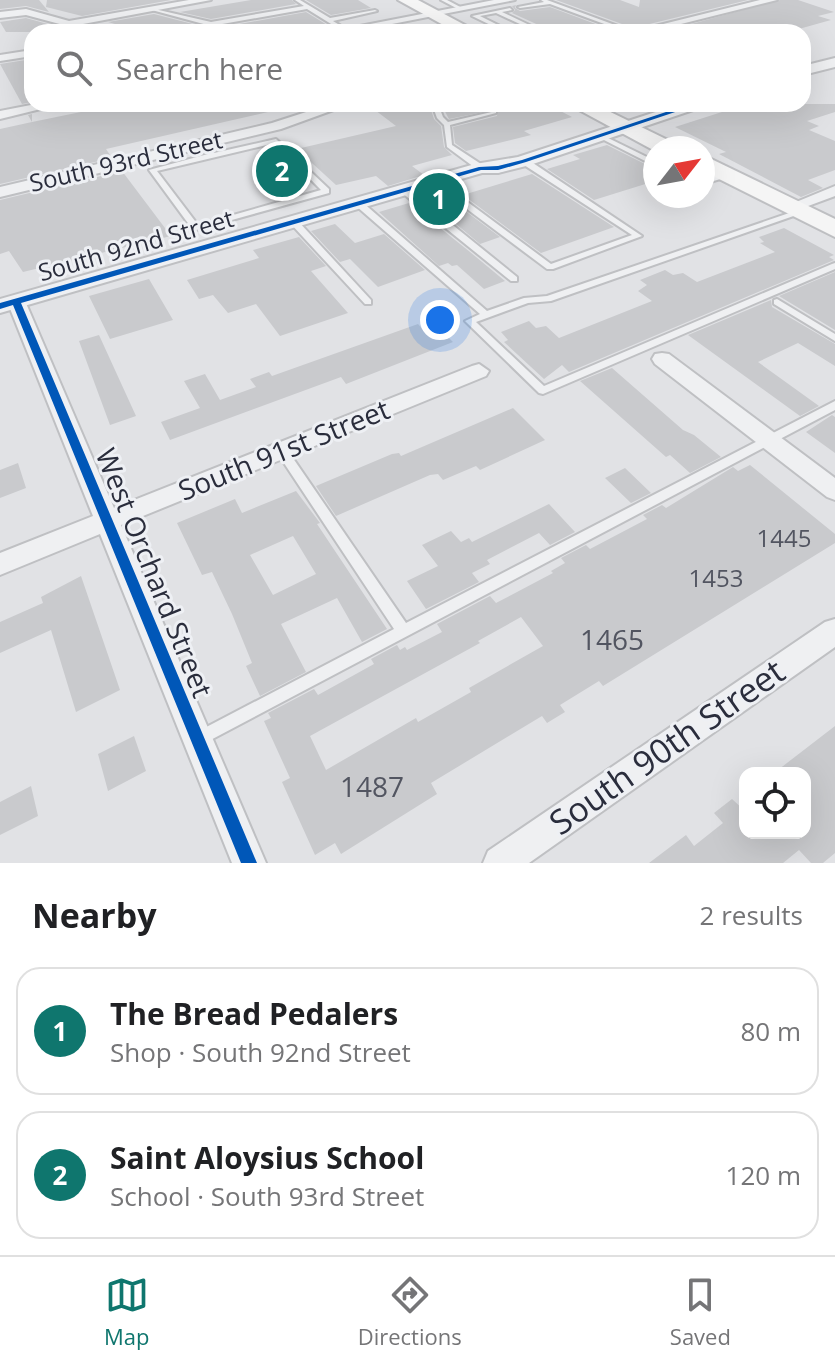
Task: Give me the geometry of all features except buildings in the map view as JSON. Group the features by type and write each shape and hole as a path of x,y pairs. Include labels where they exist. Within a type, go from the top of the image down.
{"main road":[{"path":"376,6 439,16"},
{"path":"604,112 663,136"},
{"path":"624,118 649,136"},
{"path":"715,171 835,229"}],"street":[{"path":"0,15 26,12 67,24 206,0"},
{"path":"668,24 772,0"},
{"path":"439,16 484,5 510,4"},
{"path":"363,24 408,9"},
{"path":"811,54 835,47"},
{"path":"0,58 24,54"},
{"path":"811,69 835,62"},
{"path":"0,115 24,110"},
{"name":"South 93rd Street","path":"0,192 208,149 319,112"},
{"name":"South 92nd Street","path":"481,168 484,162 624,118 655,112"},
{"name":"South 92nd Street","path":"8,304 481,168 498,168 524,161 624,118"},
{"path":"797,210 835,191"},
{"name":"West Orchard Street","path":"8,304 106,521 249,863"},
{"path":"662,359 835,491"},
{"name":"South 91st Street","path":"0,564 479,371"},
{"name":"South 90th Street","path":"500,863 835,631"}],"lane":[{"path":"297,0 334,24"},
{"path":"520,7 546,1 611,24"},
{"path":"492,24 475,16 497,12 510,4"},
{"path":"484,5 523,24"},
{"path":"329,20 376,6"},
{"path":"150,9 211,24 308,7"},
{"path":"439,16 462,9"},
{"path":"438,112 447,124 449,146 481,168"},
{"path":"447,124 494,112"},
{"path":"624,118 643,146"},
{"path":"276,141 326,191 196,228 153,170 208,149 276,141"},
{"path":"435,182 550,267 638,236 524,161"},
{"path":"404,190 514,279"},
{"path":"358,203 486,315"},
{"path":"260,210 285,224 368,302"},
{"path":"797,210 548,299 527,300 470,321 543,391 835,266"},
{"path":"777,302 835,338"},
{"path":"197,740 835,405"},
{"path":"282,451 403,630"}],"cycle path":[{"path":"0,306 481,168 498,168 524,161 672,112"},
{"path":"16,301 249,863"}],"place":[{"name":"Saint Aloysius School","path":"282,171"},
{"name":"The Bread Pedalers","path":"439,199"}]}
